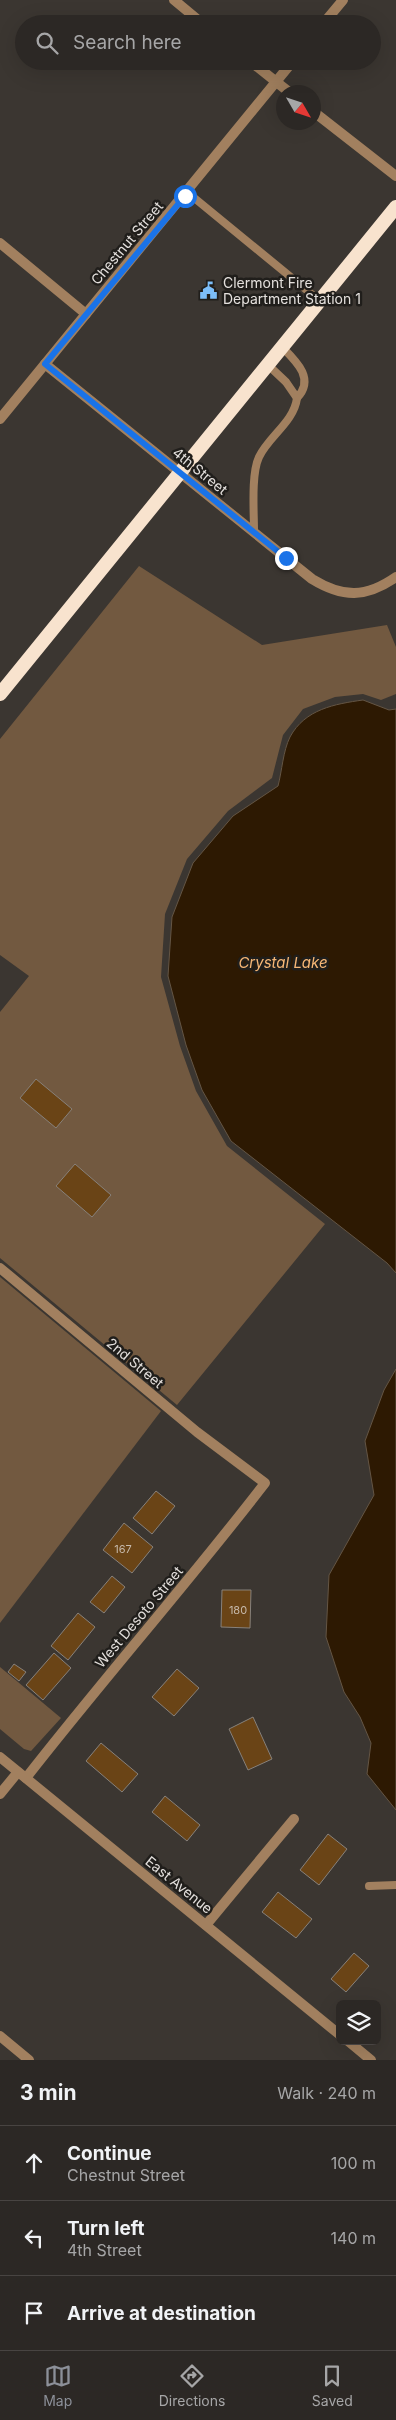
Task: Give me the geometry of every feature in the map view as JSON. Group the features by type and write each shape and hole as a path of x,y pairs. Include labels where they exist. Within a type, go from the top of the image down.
{"highway":[{"path":"0,694 396,207"}],"street":[{"path":"174,0 192,15"},
{"path":"330,15 343,0"},
{"path":"261,70 280,85"},
{"name":"Chestnut Street","path":"0,419 286,70"},
{"path":"321,117 396,176"},
{"path":"0,243 86,314"},
{"name":"4th Street","path":"45,364 312,580 341,593 355,594 368,592 396,577"},
{"name":"2nd Street","path":"0,1268 198,1432 256,1476"},
{"name":"West Desoto Street","path":"22,1775 75,1715 215,1548 265,1483 256,1476"},
{"name":"East Avenue","path":"0,1757 336,2032"},
{"path":"0,1794 22,1775"},
{"path":"206,1926 294,1819"},
{"path":"0,2036 29,2060"},
{"path":"353,2045 371,2060"}],"lane":[{"path":"187,192 320,301"},
{"path":"254,532 255,482 259,457 294,410 297,398 302,392 304,376 301,367 282,347"},
{"path":"268,365 286,382 297,398"},
{"path":"369,1886 396,1885"}],"shaded area":[{"path":"139,566 262,645 387,625 396,647 396,694 381,700 363,694 335,697 303,709 283,735 272,778 228,811 187,859 165,914 161,977 180,1046 196,1091 227,1146 325,1224 177,1405 0,1258 0,1012 29,976 0,955 0,739"},
{"path":"0,1277 161,1411 0,1623"},
{"path":"0,1667 61,1718 31,1751 24,1749 0,1729"}],"water":[{"name":"Crystal Lake","path":"363,700 389,710 396,709 396,1273 387,1263 231,1141 202,1090 186,1045 168,976 172,917 193,863 233,816 278,786 284,755 290,737 304,720 312,714 332,706"},
{"path":"396,1369 396,1810 367,1774 371,1743 360,1717 344,1692 326,1637 329,1575 374,1495 365,1441 384,1390"}],"building":[{"path":"36,1079 72,1109 56,1128 20,1098"},
{"path":"75,1164 111,1195 92,1217 56,1186"},
{"path":"156,1491 175,1506 152,1534 133,1518"},
{"path":"124,1523 153,1547 132,1573 103,1550"},
{"path":"112,1576 125,1587 104,1613 90,1602"},
{"path":"222,1590 251,1590 250,1628 221,1627"},
{"path":"78,1613 95,1627 68,1660 51,1646"},
{"path":"54,1653 71,1668 43,1700 26,1685"},
{"path":"14,1664 26,1672 19,1681 8,1672"},
{"path":"177,1669 199,1688 174,1716 152,1697"},
{"path":"253,1717 272,1759 248,1770 229,1729"},
{"path":"101,1743 138,1774 122,1792 86,1761"},
{"path":"165,1796 200,1825 187,1841 152,1812"},
{"path":"328,1834 347,1849 319,1885 300,1870"},
{"path":"278,1892 312,1919 296,1938 262,1912"},
{"path":"354,1953 369,1966 346,1992 331,1979"}],"place":[{"name":"Clermont Fire Department Station 1","path":"209,291"}],"route":[{"path":"185,196 45,364 286,558"}]}
